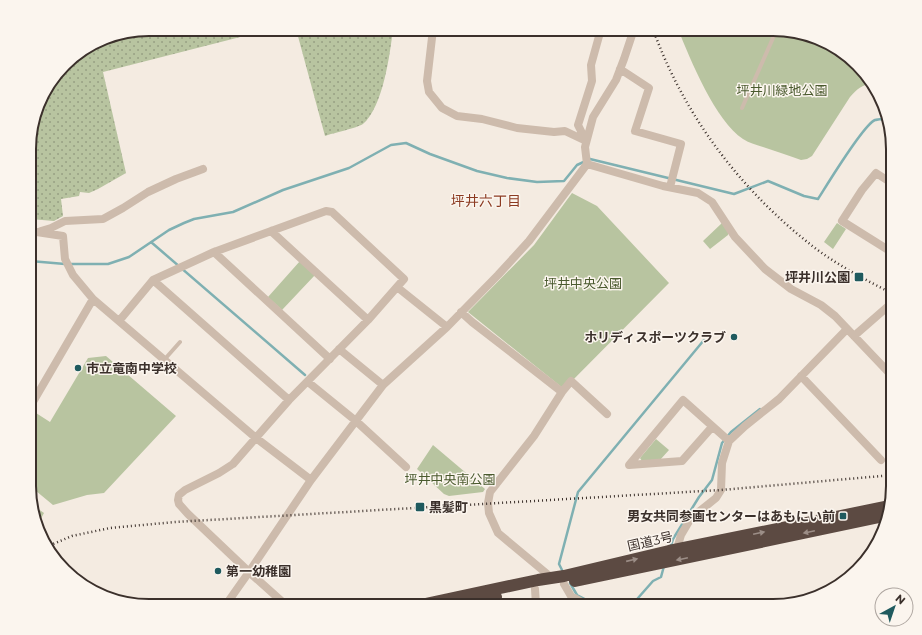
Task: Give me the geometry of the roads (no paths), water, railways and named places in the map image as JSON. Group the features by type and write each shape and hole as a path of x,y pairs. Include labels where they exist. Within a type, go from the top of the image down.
{"highway":[{"name":"国道3号","path":"449,599 552,578 677,549 884,507"},
{"name":"国道3号","path":"487,599 882,517"}],"street":[{"path":"432,36 427,80 429,92 442,108 457,116 482,119 517,128 554,132 565,131 585,144"},
{"path":"230,599 311,480 383,386 447,327 498,275 529,241 587,164 585,144 578,125 592,81 591,65 599,36"},
{"path":"585,144 593,117 616,80 632,36"},
{"path":"620,69 649,88 634,131 681,144 671,184"},
{"path":"587,164 671,184 698,193 712,202 735,237 765,269 791,289 821,305 835,316 886,370"},
{"path":"36,230 51,228 65,221 103,219 148,192 176,178 203,169"},
{"path":"886,179 876,173 862,190 842,221 886,249"},
{"path":"119,321 153,280 214,252 326,211 332,212 404,279 368,320 289,400 233,464 219,473 184,490 179,495 179,504 188,514 279,599"},
{"path":"36,231 63,236 65,259 73,275 86,292 256,438 311,480"},
{"path":"271,231 368,320"},
{"path":"214,252 330,359"},
{"path":"153,280 289,400"},
{"path":"398,287 447,327"},
{"path":"36,397 94,299"},
{"path":"854,336 886,308"},
{"path":"461,312 562,392"},
{"path":"677,549 681,535 691,518 716,498 721,490 722,463 727,439 779,399 847,329"},
{"path":"339,349 383,386"},
{"path":"801,376 881,460"},
{"path":"552,578 498,533 489,513 488,502 490,492 534,436 562,392 571,381 607,414"},
{"path":"308,382 356,421 406,467"},
{"path":"712,427 682,461 629,465 683,400 727,439"},
{"path":"564,584 571,596 576,599"},
{"path":"535,588 536,599"}],"lane":[{"path":"742,108 774,36"},
{"path":"164,360 180,342"}],"waterway":[{"path":"70,264 108,264 129,257 169,230 184,223 194,219 233,212 283,190 349,168 391,145 406,143 430,154 477,171 507,178 537,182 564,181 577,165 590,159 734,194 768,181 804,196 818,199 862,132 875,120 882,120"},
{"path":"151,242 305,375"},
{"path":"36,262 65,264"},
{"path":"563,572 559,564 578,492 704,340"},
{"path":"670,548 673,539 699,497 712,480 722,443 731,432 760,409"},
{"path":"637,599 653,581 661,577 664,566"},
{"path":"570,583 577,595 585,599"}],"railway":[{"path":"656,36 681,92 718,150 740,177 788,226 824,255 886,290"},
{"path":"52,544 72,536 110,528 175,522 721,490 886,476"}],"place":[{"name":"坪井川公園","path":"859,277"},
{"name":"ホリディスポーツクラブ","path":"734,337"},
{"name":"市立竜南中学校","path":"78,368"},
{"name":"黒髪町","path":"420,507"},
{"name":"男女共同参画センターはあもにい前","path":"843,516"},
{"name":"第一幼稚園","path":"218,571"}],"district":[{"name":"坪井六丁目","path":"486,201"}],"park label":[{"name":"坪井川緑地公園","path":"782,90"},
{"name":"坪井中央公園","path":"583,283"},
{"name":"坪井中央南公園","path":"450,479"}]}
